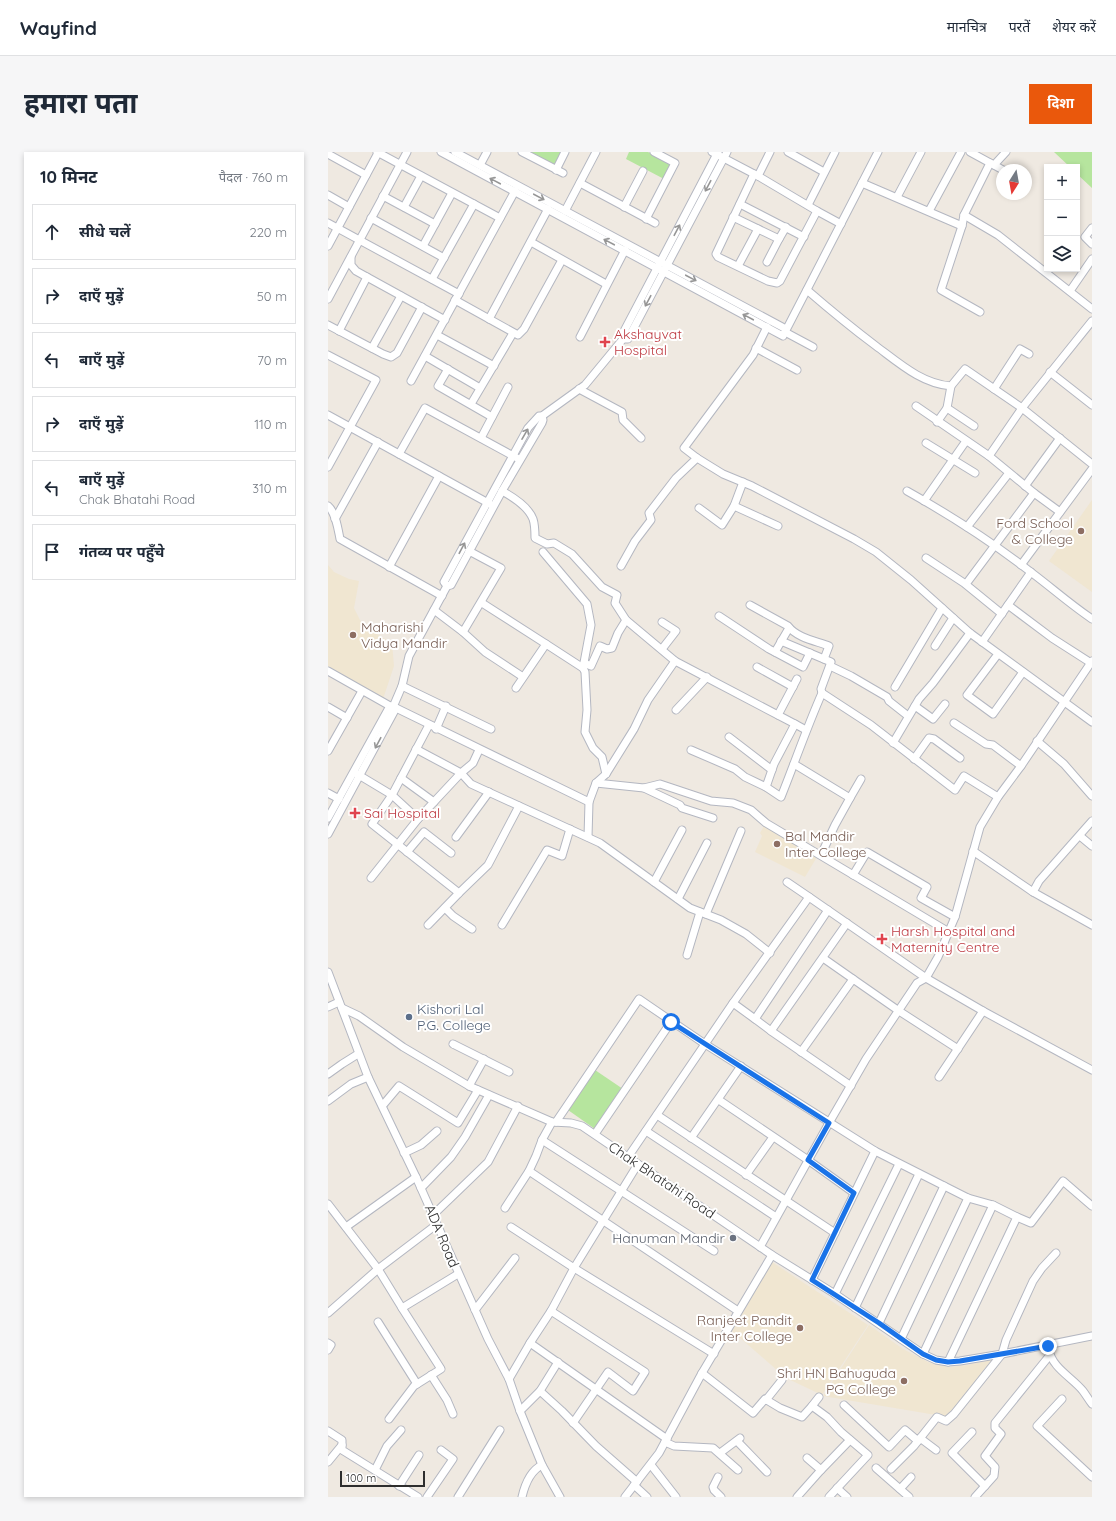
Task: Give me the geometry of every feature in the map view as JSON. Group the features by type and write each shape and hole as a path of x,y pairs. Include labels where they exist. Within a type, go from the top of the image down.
{"street":[{"path":"328,246 377,152 500,218"},
{"path":"328,299 407,152"},
{"path":"441,152 624,250 662,266 813,347"},
{"path":"455,152 565,211 767,327 785,332"},
{"path":"480,165 487,152"},
{"path":"522,152 559,171 565,152"},
{"path":"565,211 596,152"},
{"path":"646,218 675,163 654,152"},
{"path":"770,152 733,217 716,254 718,257 777,283 780,281 817,211"},
{"path":"788,152 824,172"},
{"path":"808,205 835,152"},
{"path":"785,332 878,152"},
{"path":"897,198 921,152"},
{"path":"929,211 961,152"},
{"path":"970,152 996,166"},
{"path":"980,312 941,290 962,226 964,215 992,164 1006,152"},
{"path":"328,154 366,175"},
{"path":"447,584 469,551 513,456 532,423 539,416 542,416 585,385 623,339 622,335 662,266 719,154 841,224"},
{"path":"624,207 643,171"},
{"path":"404,207 421,176"},
{"path":"580,183 655,223"},
{"path":"862,183 962,226"},
{"path":"411,381 515,191"},
{"path":"423,246 452,193"},
{"path":"328,195 349,207"},
{"path":"383,196 435,224"},
{"path":"432,279 474,204"},
{"path":"740,204 804,237"},
{"path":"489,319 548,209"},
{"path":"964,215 998,235 1092,309"},
{"path":"733,217 779,239"},
{"path":"372,218 444,258"},
{"path":"328,223 432,279 489,319 518,335 524,329 562,260"},
{"path":"767,262 786,227"},
{"path":"1092,228 1085,237 1092,244"},
{"path":"738,266 758,229"},
{"path":"530,242 606,284"},
{"path":"580,337 624,250"},
{"path":"352,255 352,268 445,320"},
{"path":"1070,291 1092,259"},
{"path":"339,331 367,277"},
{"path":"807,290 840,319 905,368 928,380 951,386"},
{"path":"372,348 401,296"},
{"path":"328,325 389,357 394,356 397,353 422,308"},
{"path":"989,456 1022,408 1092,321"},
{"path":"767,327 753,355 684,448 723,474 752,486 847,535 876,552 911,580 970,633 1092,722"},
{"path":"471,404 514,333"},
{"path":"436,335 494,366"},
{"path":"756,348 796,370"},
{"path":"994,389 1020,349 1029,354"},
{"path":"328,355 376,380 328,467"},
{"path":"425,356 480,388"},
{"path":"448,369 438,386 492,417"},
{"path":"937,422 947,408 951,386 965,369 1022,408 1092,464"},
{"path":"1050,372 1092,405"},
{"path":"481,438 508,387"},
{"path":"579,389 622,412 623,420 641,438"},
{"path":"916,406 937,422 989,456 1025,486 1060,512"},
{"path":"399,454 425,408 520,460"},
{"path":"947,408 974,426"},
{"path":"328,415 491,504"},
{"path":"328,834 360,776 393,707 402,686 409,656 491,504 502,492 542,423 542,416"},
{"path":"1025,486 1060,438"},
{"path":"924,501 966,441"},
{"path":"335,519 378,442"},
{"path":"926,443 975,473"},
{"path":"621,566 635,541 651,520 649,513 676,478 697,458"},
{"path":"1021,565 1092,469"},
{"path":"967,526 1009,473"},
{"path":"389,567 439,476"},
{"path":"699,508 722,525 734,506 743,482"},
{"path":"907,491 967,526 1031,572 1075,608 1092,619"},
{"path":"502,492 515,498 526,509 532,518 535,538 547,544 554,543 572,554 602,587 617,595 615,603 626,620 675,661 806,730"},
{"path":"966,584 1034,493"},
{"path":"328,506 335,519 340,539 442,596"},
{"path":"734,506 778,526"},
{"path":"463,632 482,603 501,568 469,551"},
{"path":"543,552 587,604 590,625 583,665 587,684 585,732 593,748 602,758 606,774"},
{"path":"926,558 966,584 1002,614"},
{"path":"982,642 1031,572"},
{"path":"482,603 546,644 583,665 591,666 600,646 607,649 612,648 618,633 626,620"},
{"path":"750,605 789,628 791,631 805,638 829,646 824,658"},
{"path":"760,1247 866,1059 917,983 926,978 938,957 955,917 980,827 998,797 1021,766 1091,662 1052,638 1008,605"},
{"path":"895,687 942,608"},
{"path":"434,610 463,632 485,652 524,677"},
{"path":"719,616 775,652 803,667 810,653"},
{"path":"935,646 953,618"},
{"path":"662,622 676,631 662,649"},
{"path":"775,652 789,628"},
{"path":"892,743 915,706 970,633"},
{"path":"691,750 735,769 745,777 766,787 781,797 806,730 822,693 821,689 831,662 781,641"},
{"path":"516,688 546,644"},
{"path":"998,654 967,695 993,714 1023,672"},
{"path":"588,837 589,802 596,783 606,774 634,729 648,700 675,661"},
{"path":"830,666 851,676 887,697 888,701 908,716"},
{"path":"757,667 793,687"},
{"path":"328,671 393,707 589,802"},
{"path":"676,710 707,677"},
{"path":"778,715 797,679"},
{"path":"402,686 492,729"},
{"path":"328,751 362,691"},
{"path":"822,693 871,725 892,743 955,790 964,776 998,797"},
{"path":"915,706 933,719 945,704"},
{"path":"436,728 446,706"},
{"path":"328,707 347,718"},
{"path":"328,818 353,772 393,707"},
{"path":"954,723 986,744 993,745 1021,766"},
{"path":"766,787 772,770 795,724"},
{"path":"429,725 392,795 372,824 459,893"},
{"path":"328,734 335,738"},
{"path":"729,737 772,770"},
{"path":"914,759 929,738 934,739 960,758"},
{"path":"1037,741 1064,764 1092,796"},
{"path":"416,749 460,773 471,784 600,843 690,908 721,920 746,934 770,953"},
{"path":"371,878 418,819 460,773 473,763 479,750"},
{"path":"794,764 850,798"},
{"path":"353,772 392,795 418,819"},
{"path":"401,778 434,802"},
{"path":"821,855 835,825 861,779"},
{"path":"596,783 644,788 680,805 682,808 713,818"},
{"path":"644,788 660,784 711,801 733,803 751,810 766,823 949,932"},
{"path":"456,838 489,792"},
{"path":"328,793 339,799"},
{"path":"428,925 488,865 519,806"},
{"path":"1033,892 1039,881 1092,821"},
{"path":"502,925 547,850 562,856 570,829"},
{"path":"654,882 682,830"},
{"path":"687,955 703,913 741,831"},
{"path":"407,852 424,832 451,853"},
{"path":"1080,836 1092,846"},
{"path":"678,899 707,843"},
{"path":"973,851 1033,892 1092,925"},
{"path":"853,875 867,852 927,887 914,911"},
{"path":"786,882 926,978 983,1011 1092,1070"},
{"path":"628,1157 705,1044 809,897"},
{"path":"921,898 955,917"},
{"path":"444,908 472,929"},
{"path":"755,1019 828,910"},
{"path":"771,1031 847,923"},
{"path":"823,958 899,1011 958,1049"},
{"name":"ADA Road","path":"328,972 368,1077 383,1105 416,1177 474,1310 509,1379 542,1465 560,1497"},
{"path":"801,1052 853,979"},
{"path":"505,1208 528,1171 542,1140 639,999 705,1044 875,1151 968,1198 992,1205 1031,1223 1063,1181 1092,1206"},
{"path":"733,1004 850,1086"},
{"path":"328,1007 340,1005"},
{"name":"Chak Bhatahi Road","path":"340,1005 359,1016 403,1047 469,1086 489,1096 518,1106 554,1122 571,1123 582,1126 772,1255 835,1294 923,1354 936,1360 948,1362 960,1361 1048,1346 1092,1336"},
{"path":"939,1076 983,1011"},
{"path":"595,1134 671,1022"},
{"path":"453,1044 509,1072"},
{"path":"328,1074 358,1054"},
{"path":"469,1086 484,1060"},
{"path":"691,1138 742,1066"},
{"path":"328,1101 351,1084 368,1077"},
{"path":"383,1105 399,1086 458,1123 478,1090"},
{"path":"421,1188 451,1157 465,1137 489,1096"},
{"path":"719,1100 854,1193"},
{"path":"433,1215 488,1162 518,1106"},
{"path":"657,1115 835,1233"},
{"path":"404,1153 421,1145 437,1131"},
{"path":"646,1131 776,1218"},
{"path":"746,1175 773,1137"},
{"path":"542,1140 622,1190 714,1251"},
{"path":"812,1280 875,1151"},
{"path":"509,1379 551,1311 574,1268 638,1164"},
{"path":"835,1294 899,1164"},
{"path":"528,1171 604,1220 738,1311"},
{"path":"856,1308 919,1174"},
{"path":"346,1227 416,1177"},
{"path":"879,1323 944,1186"},
{"path":"901,1339 968,1198"},
{"path":"328,1204 378,1269 441,1369 414,1386 389,1419"},
{"path":"923,1354 992,1205"},
{"path":"948,1362 1017,1217"},
{"path":"328,1314 378,1269 436,1225"},
{"path":"511,1227 574,1268 714,1354"},
{"path":"891,1470 937,1418 946,1421 954,1414 1002,1354 1006,1340 1033,1281 1042,1268 1056,1253"},
{"path":"625,1497 651,1465 666,1441 702,1373 772,1255"},
{"path":"474,1310 515,1258"},
{"path":"402,1308 458,1274"},
{"path":"551,1311 645,1372 633,1391 608,1372 573,1423"},
{"path":"378,1322 417,1384"},
{"path":"328,1343 331,1345 328,1350"},
{"path":"530,1343 674,1446 713,1448 738,1470"},
{"path":"1048,1346 1050,1355 1065,1374 1083,1391 1092,1404"},
{"path":"978,1496 994,1476 995,1470 993,1465 985,1456 1001,1434 994,1426 1050,1355"},
{"path":"520,1411 540,1391 558,1362"},
{"path":"702,1373 752,1413 765,1399 766,1400 782,1380"},
{"path":"431,1375 447,1400 453,1414"},
{"path":"540,1391 636,1484 647,1497"},
{"path":"766,1400 780,1408 802,1417 819,1396"},
{"path":"1062,1399 1037,1426 1092,1477"},
{"path":"844,1405 889,1447 904,1430 936,1450"},
{"path":"812,1406 828,1417 850,1440 868,1455 829,1497"},
{"path":"375,1470 387,1446 401,1430"},
{"path":"458,1497 500,1430"},
{"path":"328,1431 342,1440 342,1450 418,1497"},
{"path":"972,1432 952,1453 985,1486"},
{"path":"720,1453 738,1439 767,1472"},
{"path":"798,1497 821,1470 850,1440"},
{"path":"328,1462 342,1445"},
{"path":"428,1497 453,1459 441,1450"},
{"path":"399,1486 419,1455"},
{"path":"807,1458 821,1470"},
{"path":"522,1497 529,1477 536,1468 542,1465"},
{"path":"651,1465 676,1497"},
{"path":"876,1468 909,1497"},
{"path":"718,1476 713,1487 721,1497"},
{"path":"900,1489 911,1477"},
{"path":"837,1488 847,1497"}],"shaded area":[{"name":"Ford School & College","path":"1092,500 1092,592 1049,561"},
{"name":"Maharishi Vidya Mandir","path":"328,565 334,572 349,579 359,581 354,608 363,626 392,643 394,666 383,699 328,666"},
{"name":"Bal Mandir Inter College","path":"764,826 817,857 805,877 755,852 762,836 760,833"},
{"name":"Ranjeet Pandit Inter College","path":"772,1262 868,1325 822,1395 786,1378 732,1331"},
{"name":"Shri HN Bahuguda PG College","path":"869,1325 903,1349 930,1363 950,1367 968,1365 994,1359 948,1417 823,1396"}],"green space":[{"path":"527,152 562,152 555,166"},
{"path":"629,152 648,152 672,165 664,179 626,159"},
{"path":"1054,152 1092,152 1092,188 1080,177 1080,164 1067,164"},
{"path":"595,1070 623,1089 595,1129 568,1110"}],"place":[{"name":"Akshayvat Hospital","path":"605,342"},
{"name":"Ford School & College","path":"1081,531"},
{"name":"Maharishi Vidya Mandir","path":"353,635"},
{"name":"Sai Hospital","path":"355,813"},
{"name":"Bal Mandir Inter College","path":"777,844"},
{"name":"Harsh Hospital and Maternity Centre","path":"882,939"},
{"name":"Kishori Lal P.G. College","path":"409,1017"},
{"name":"Hanuman Mandir","path":"733,1238"},
{"name":"Ranjeet Pandit Inter College","path":"800,1328"},
{"name":"Shri HN Bahuguda PG College","path":"904,1381"}],"route":[{"path":"671,1022 829,1123 808,1160 854,1193 812,1280 879,1323 923,1354 936,1360 948,1362 960,1361 1048,1346"}]}
